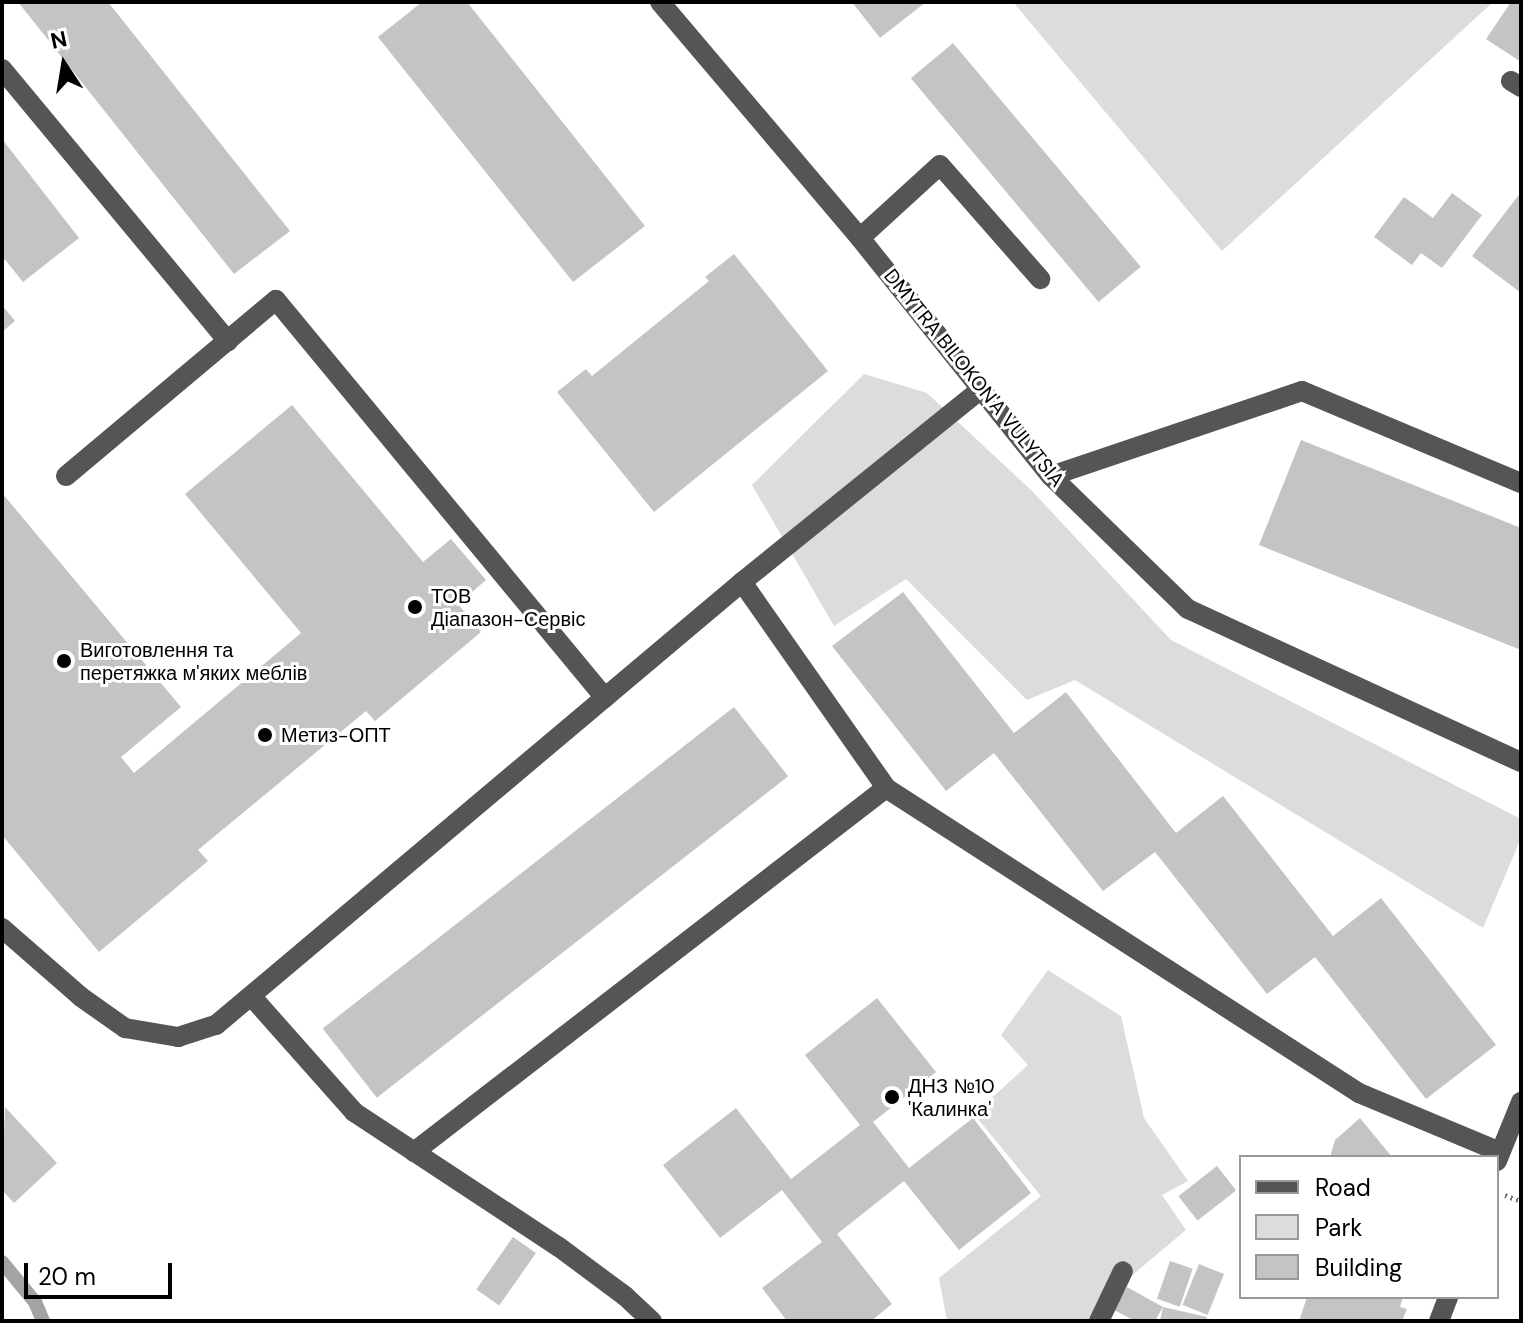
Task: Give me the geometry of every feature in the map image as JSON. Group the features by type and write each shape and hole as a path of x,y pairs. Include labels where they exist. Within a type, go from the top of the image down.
{"street":[{"name":"DMYTRA BILOKON'A VULYTSIA","path":"660,2 860,238 1051,476 1188,609 1521,762"},
{"path":"2,69 228,341"},
{"path":"860,238 940,165 1040,279"},
{"path":"66,476 276,300 605,698"},
{"path":"2,928 81,997 125,1028 178,1037 216,1025 742,582 981,389"},
{"path":"1051,476 1302,391 1521,483"},
{"path":"742,582 886,788 1359,1093 1497,1155"},
{"path":"414,1152 886,788"},
{"path":"252,997 354,1112 559,1247 625,1296 652,1321"},
{"path":"1499,1156 1521,1102"},
{"path":"1099,1321 1123,1271"},
{"path":"1439,1321 1447,1299"}],"green space":[{"path":"1013,2 1493,2 1222,251"},
{"path":"864,374 927,393 1033,492 1171,640 1521,819 1521,838 1483,928 1075,680 1027,700 906,579 834,626 752,485"},
{"path":"1048,970 1121,1016 1144,1118 1188,1181 1162,1195 1186,1230 1123,1283 1106,1321 947,1321 939,1278 1041,1196 974,1114 1028,1065 1001,1035"}],"building":[{"path":"18,2 108,2 290,231 234,274"},
{"path":"422,2 467,2 645,226 573,282 378,37"},
{"path":"852,2 926,2 880,38"},
{"path":"1511,2 1521,2 1521,62 1486,39"},
{"path":"953,43 1141,267 1099,302 911,78"},
{"path":"2,139 79,238 23,282 2,256"},
{"path":"1521,192 1521,293 1472,256"},
{"path":"1452,193 1482,215 1442,268 1421,253 1412,265 1374,237 1404,197 1433,218"},
{"path":"734,254 828,371 654,512 557,392 586,369 592,376 709,281 705,277"},
{"path":"2,305 15,321 2,332"},
{"path":"292,405 423,562 451,539 486,580 458,604 481,632 375,721 366,711 198,850 208,861 99,952 2,835 2,493 181,707 121,757 134,773 301,633 185,494"},
{"path":"1301,440 1521,528 1521,650 1259,545"},
{"path":"903,592 1014,733 1066,692 1176,833 1223,796 1333,936 1381,898 1496,1045 1426,1099 1315,957 1267,994 1155,852 1103,891 994,753 946,791 832,646"},
{"path":"734,707 788,776 377,1098 323,1028"},
{"path":"877,998 936,1072 873,1122 909,1168 973,1118 1031,1193 959,1250 904,1181 837,1234 892,1304 871,1321 787,1321 762,1288 822,1242 782,1190 720,1238 663,1165 736,1108 791,1179 860,1125 805,1055"},
{"path":"5,1107 57,1163 14,1203 2,1190"},
{"path":"1360,1118 1390,1155 1331,1155 1335,1140"},
{"path":"1217,1166 1236,1190 1197,1221 1178,1196"},
{"path":"513,1237 536,1253 499,1305 476,1289"},
{"path":"1170,1261 1193,1269 1180,1307 1157,1299"},
{"path":"1199,1264 1224,1274 1208,1315 1183,1305"},
{"path":"1127,1287 1163,1307 1155,1321 1135,1321 1114,1310"},
{"path":"1306,1299 1402,1299 1400,1307 1407,1309 1402,1321 1299,1321"},
{"path":"1163,1307 1207,1317 1206,1321 1160,1321"}],"waterway":[{"path":"2,1262 35,1302 43,1321"}],"place":[{"name":"ТОВ Діапазон-Сервіс","path":"415,607"},
{"name":"Виготовлення та перетяжка м'яких меблів","path":"64,661"},
{"name":"Метиз-ОПТ","path":"265,735"},
{"name":"ДНЗ №10 'Калинка'","path":"892,1097"}]}
